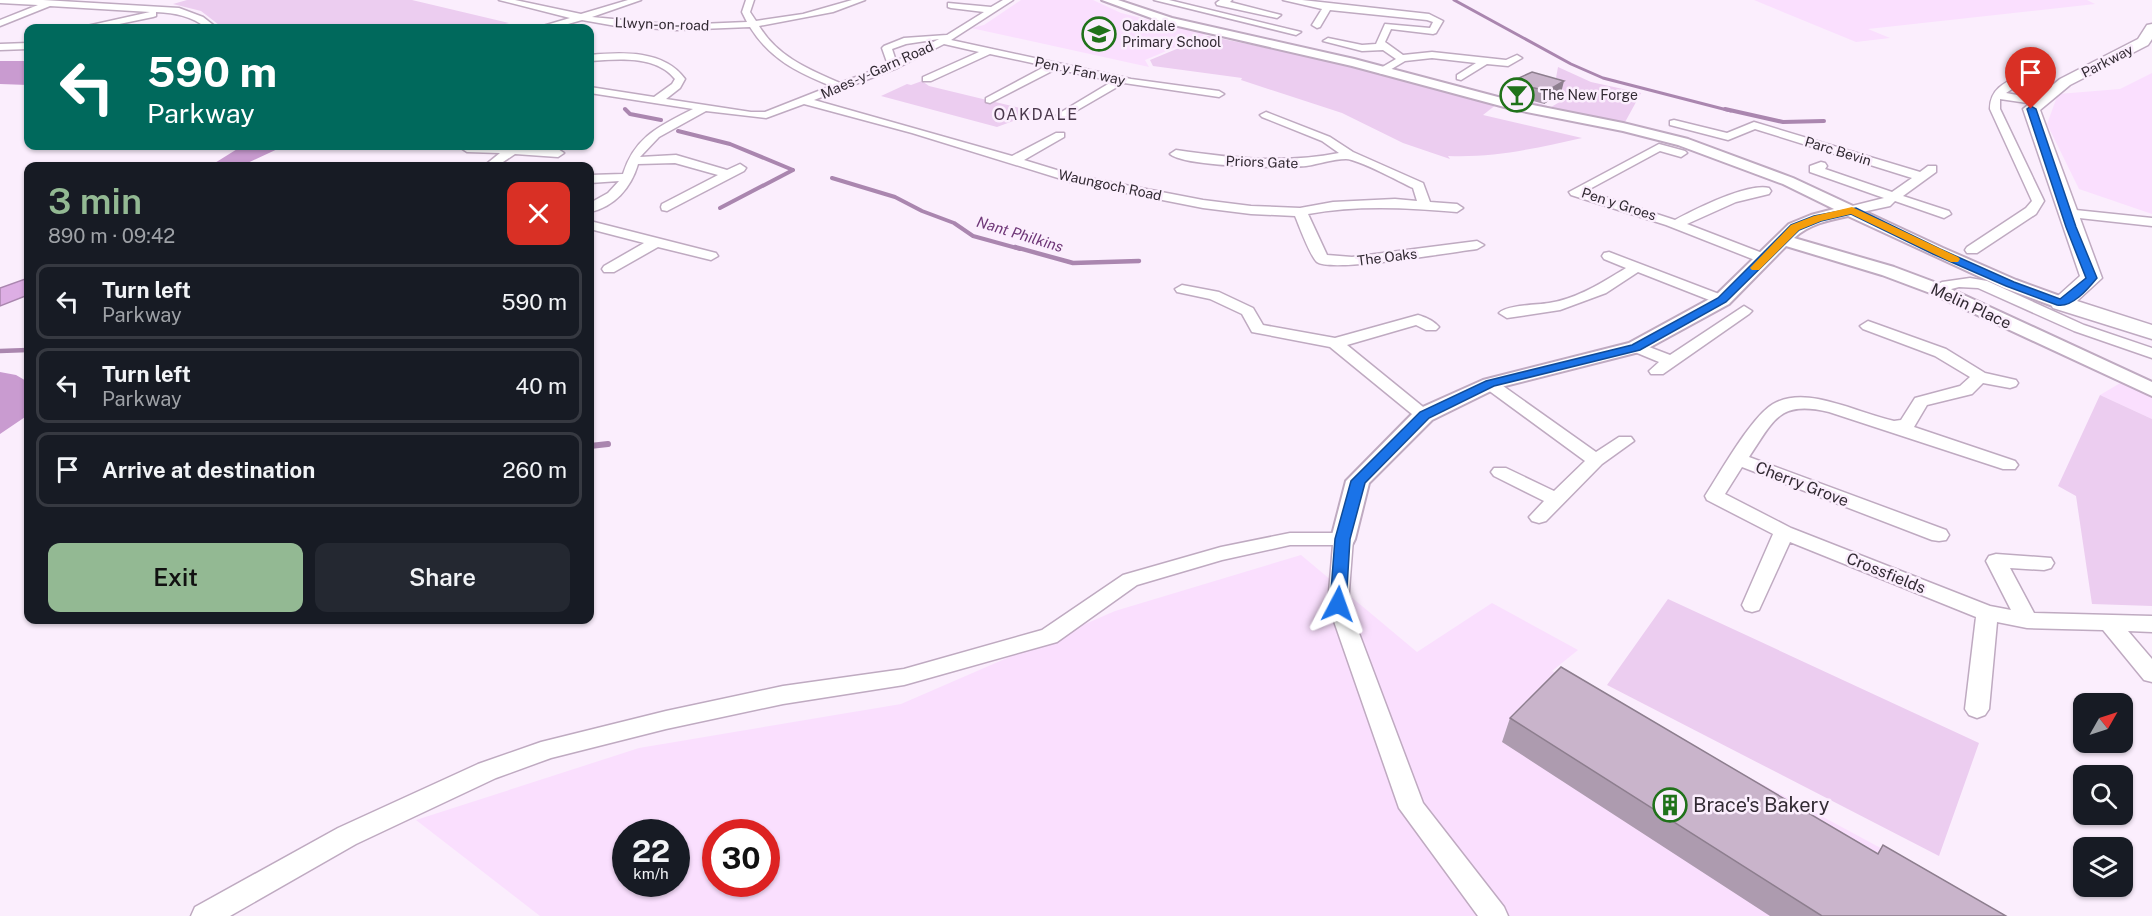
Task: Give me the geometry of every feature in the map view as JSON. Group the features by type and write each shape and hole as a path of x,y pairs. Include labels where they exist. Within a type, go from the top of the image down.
{"main road":[{"name":"Parkway","path":"2040,102 2065,82 2143,42 2152,28"},
{"path":"2040,102 2031,109 2066,213 2091,278 2061,303"},
{"path":"2061,303 2152,332"}],"street":[{"path":"0,0 166,10 189,13 206,24"},
{"path":"115,7 133,0"},
{"name":"Llwyn-on-road","path":"503,0 582,17 657,27 752,23 812,14 861,0"},
{"path":"559,24 637,0"},
{"path":"750,0 746,12 778,58 842,87"},
{"name":"Maes-y-Garn Road","path":"594,91 751,115 772,113 893,66 948,38 1009,0"},
{"path":"1107,0 1136,12 1383,71 1512,105 1623,127 1683,142 1744,163 1852,210 1936,252 2061,303"},
{"path":"1158,0 1296,32"},
{"path":"1287,0 1327,7 1429,17 1438,21 1432,31 1388,26 1380,43 1401,58 1432,55 1508,63 1518,58"},
{"path":"1366,10 1371,0"},
{"path":"1220,2 1277,15"},
{"path":"0,23 50,3"},
{"path":"1136,12 1170,4"},
{"path":"951,5 992,10"},
{"path":"1317,25 1327,7"},
{"path":"110,24 166,10"},
{"path":"893,66 887,48 904,41 948,38"},
{"name":"Pen y Fan way","path":"948,38 989,51 1054,66 1122,80 1219,94"},
{"path":"1328,41 1362,48 1385,47"},
{"path":"0,47 24,46"},
{"path":"927,79 989,51"},
{"path":"594,58 644,59 669,67 680,79 676,86 657,100"},
{"path":"1383,71 1400,61 1401,58"},
{"path":"1461,76 1486,60"},
{"path":"990,100 1054,66"},
{"path":"1972,250 2031,211 2038,201 1995,109 1995,98 1998,94 2008,85 2027,76"},
{"path":"1062,116 1122,80"},
{"path":"1998,94 2040,102"},
{"name":"Waungoch Road","path":"804,101 1115,188 1193,202 1251,210 1300,212 1368,204 1424,204 1457,208"},
{"path":"594,206 618,191 636,153 653,136 704,108"},
{"name":"Priors Gate","path":"1266,116 1326,139 1349,155 1419,186 1424,204"},
{"name":"Parc Bevin","path":"1674,123 1728,137 1754,125 1927,173 1885,203 1852,210"},
{"path":"1013,161 1060,135"},
{"name":"Pen y Groes","path":"1681,153 1656,145 1571,194 1628,206 1679,223 1765,259"},
{"path":"496,162 513,150 558,153"},
{"name":"Priors Gate","path":"1176,154 1245,164 1326,161 1349,155"},
{"path":"633,161 676,159 727,174"},
{"name":"Parc Bevin","path":"1821,166 1814,168 1944,214"},
{"path":"667,207 740,168"},
{"path":"594,179 626,177"},
{"name":"Pen y Groes","path":"1679,223 1719,202 1765,191"},
{"path":"1494,916 1412,808 1338,604 1342,539 1358,481 1424,415 1490,384 1636,347 1714,305 1795,228 1818,218 1852,210"},
{"path":"1300,212 1322,259 1324,274"},
{"path":"2066,213 2152,222"},
{"path":"594,226 711,256"},
{"name":"Melin Place","path":"1783,240 1888,271 1936,289 2152,390"},
{"path":"609,269 656,242"},
{"name":"The Oaks","path":"1322,259 1352,261 1457,253 1477,245"},
{"path":"1609,255 1737,315 1657,371"},
{"path":"1507,313 1555,307 1601,290 1637,267"},
{"path":"1936,289 1949,283 1968,281 1982,284 2079,328 2152,353"},
{"path":"1182,289 1214,295 1248,311 1257,329 1335,343 1425,323"},
{"path":"1868,326 1917,342 1963,363 1980,377 2010,383"},
{"path":"1335,343 1424,415"},
{"path":"1636,347 1671,361"},
{"path":"1894,426 1907,425 1921,402 1966,390 1980,377"},
{"path":"1490,384 1596,460"},
{"name":"Cherry Grove","path":"1939,535 1738,459 1779,407 1795,402 1815,403 1894,426 2008,465"},
{"path":"1539,517 1596,460 1625,441"},
{"name":"Crossfields","path":"1738,459 1714,496 1784,532 1987,614 2027,620 2152,624"},
{"path":"1500,472 1557,500"},
{"path":"1752,605 1784,532"},
{"path":"205,916 347,836 487,771 549,749 783,695 904,677 1049,636 1130,580 1221,554 1290,539 1342,539"},
{"path":"2027,620 1996,561 2044,563"},
{"path":"1977,709 1987,614"},
{"path":"2109,623 2152,674"}],"shaded area":[{"path":"187,0 412,0 509,23 218,24 201,11 173,4"},
{"name":"Oakdale Primary School","path":"1021,0 1093,0 1121,13 1207,34 1145,60 1149,67 971,28 984,25"},
{"path":"1754,0 2087,0 2095,4 1868,29 1890,38 1856,42"},
{"path":"1208,36 1330,61 1497,104 1483,115 1582,138 1499,154 1448,156 1450,159 1403,143 1342,113 1241,80 1242,78 1153,66 1150,60"},
{"path":"0,61 24,61 24,85 0,84"},
{"path":"1558,67 1591,82 1641,93 1624,124 1518,102 1522,100 1520,98 1551,107 1565,99 1559,79 1556,78"},
{"path":"2152,73 2152,214 2079,189 2047,124 2058,94 2120,89"},
{"path":"922,81 929,86 1037,112 997,127 881,96 907,84"},
{"path":"236,150 275,150 250,162 216,162"},
{"path":"24,279 24,297 0,306 0,288"},
{"path":"0,372 16,375 24,380 24,418 0,434"},
{"path":"2122,382 2152,395 2152,419 2100,395"},
{"path":"2100,395 2152,419 2152,606 2092,604 2076,496 2058,486"},
{"path":"1301,555 1417,652 1492,603 1578,650 1552,671 2007,916 540,916 416,820 639,748 901,704 1115,611"},
{"path":"1668,599 1979,743 1939,856 1607,685"}],"building":[{"path":"1532,72 1564,81 1547,91 1510,82"},
{"path":"1561,667 1878,854 1883,845 2006,916 1822,916 1510,718"}],"waterway":[{"path":"1454,0 1571,64 1603,78 1731,111"},
{"name":"Nant Philkins","path":"625,109 630,114 661,120"},
{"path":"1725,109 1783,122 1824,121"},
{"name":"Nant Philkins","path":"678,131 730,144 793,170 720,208"},
{"name":"Nant Philkins","path":"832,178 895,197 922,211 954,223 973,236 1020,249"},
{"name":"Nant Philkins","path":"1015,247 1073,263 1139,261"},
{"path":"0,351 24,350"},
{"path":"594,446 608,444"}],"slow traffic":[{"path":"1756,268 1795,228 1818,218 1852,210 1936,252 1955,259"}],"place":[{"name":"Oakdale Primary School","path":"1099,34"},
{"name":"The New Forge","path":"1517,95"},
{"name":"Brace's Bakery","path":"1670,805"}],"district":[{"name":"OAKDALE","path":"1036,114"}],"route":[{"path":"1338,604 1342,539 1358,481 1424,415 1490,384 1636,347 1722,300 1795,228 1818,218 1852,210 1936,252 2061,303 2078,291 2091,278 2066,213 2031,109"}]}
